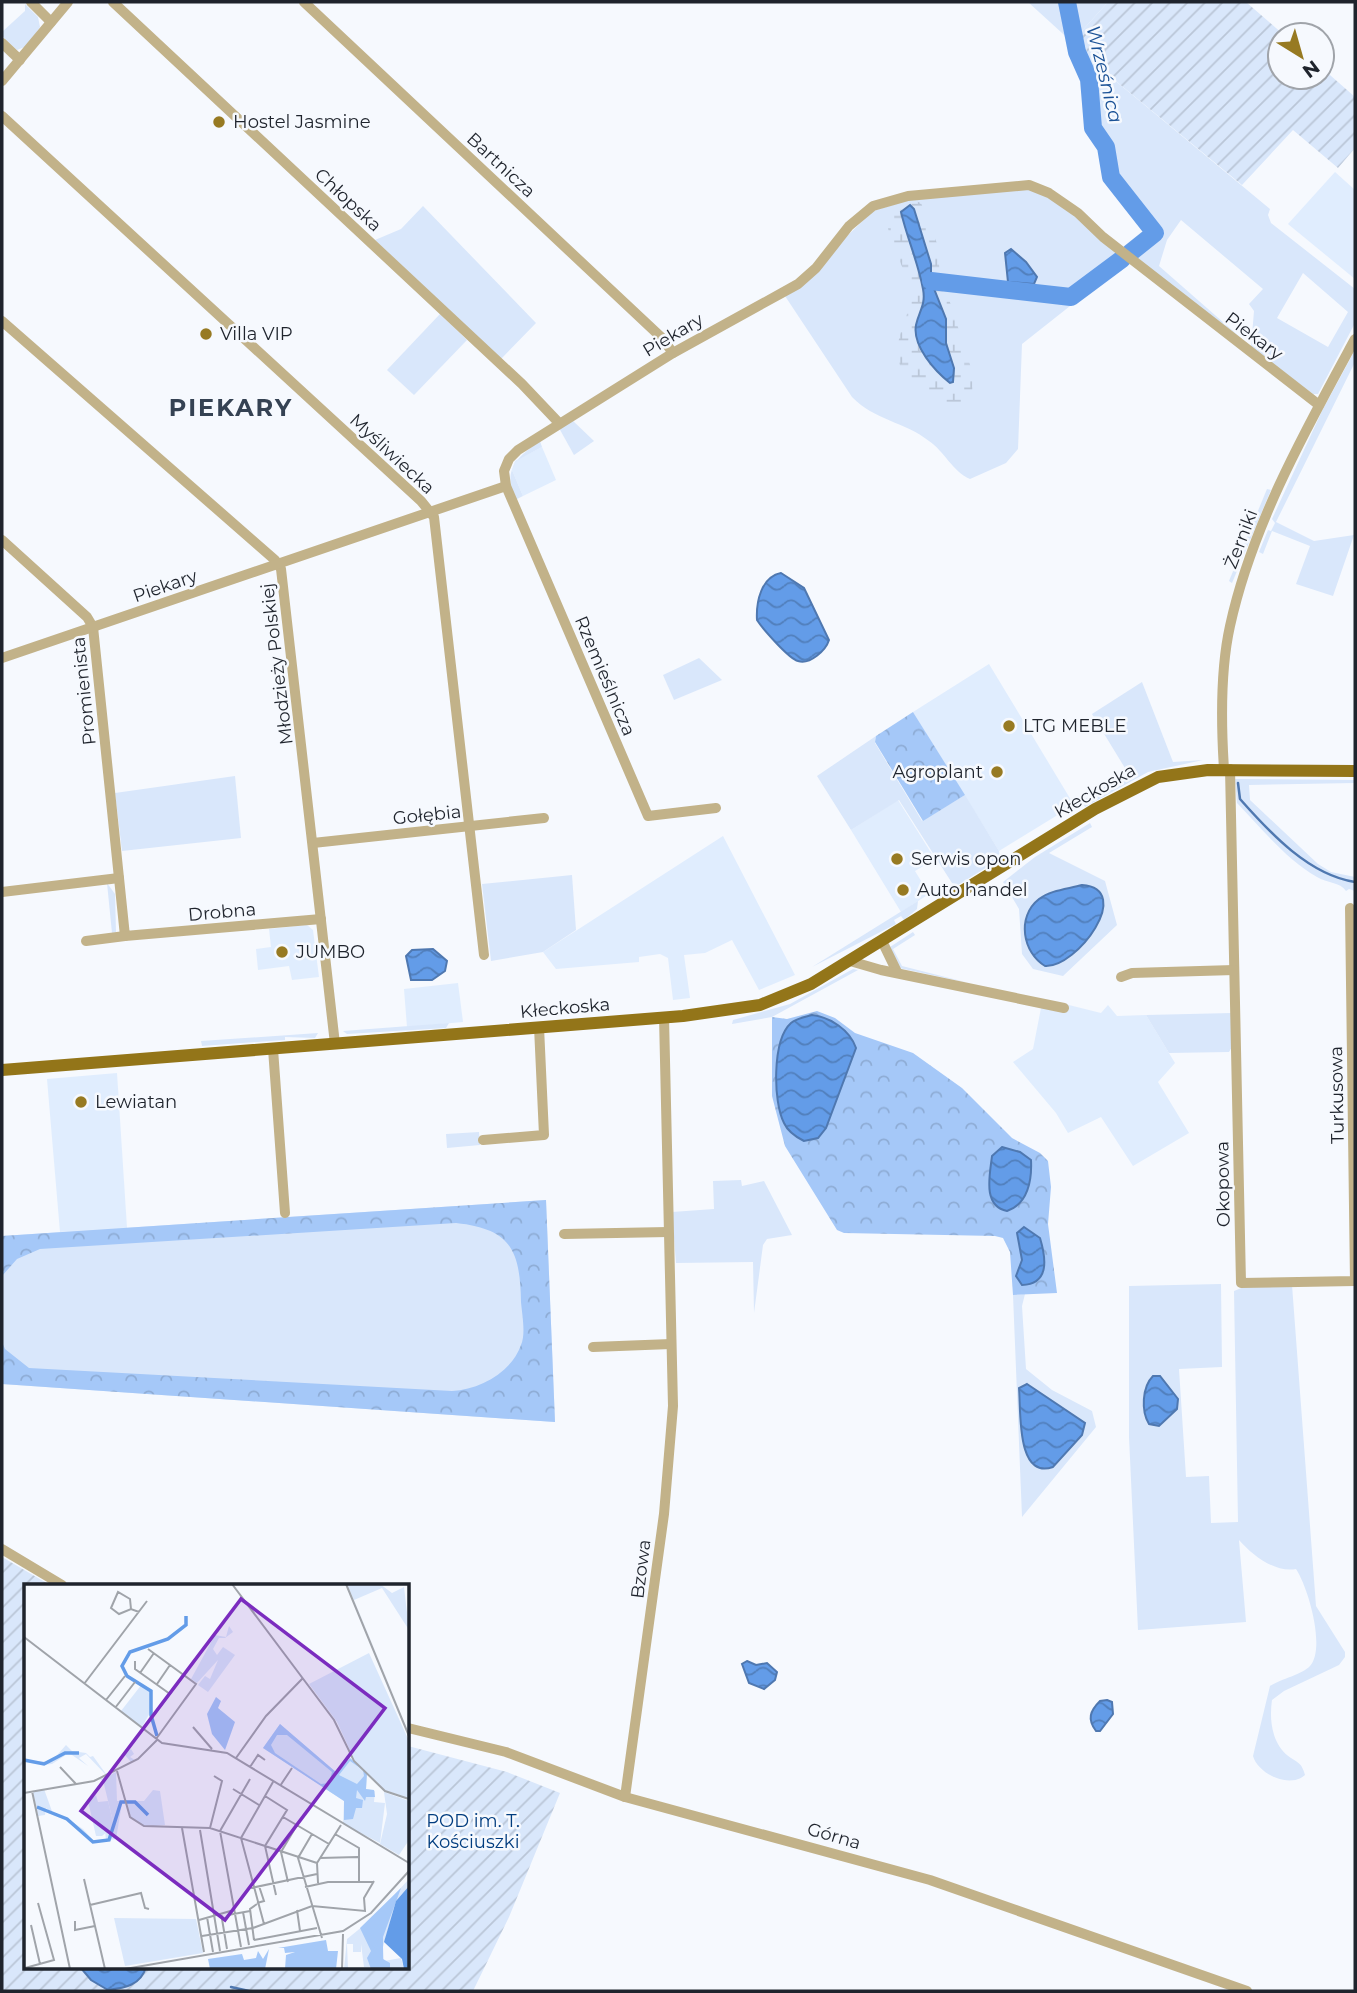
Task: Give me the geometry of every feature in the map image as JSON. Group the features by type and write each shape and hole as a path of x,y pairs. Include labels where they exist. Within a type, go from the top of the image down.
{"main road":[{"name":"Kłeckoska","path":"2,1070 732,1011 768,1003 811,984 1138,785 1178,772 1227,769 1355,771"}],"street":[{"path":"31,2 51,22"},
{"path":"2,81 68,2"},
{"name":"Chłopska","path":"113,2 501,365 559,423"},
{"name":"Bartnicza","path":"304,2 662,338 673,353"},
{"path":"2,45 20,60"},
{"name":"Myśliwiecka","path":"2,116 435,517 484,955"},
{"name":"Piekary","path":"2,658 506,486 504,471 509,459 559,423 673,353 798,284 816,268 849,226 873,206 908,195 1028,185 1049,193 1078,213 1103,237 1319,405"},
{"name":"Młodzieży Polskiej","path":"2,321 279,563 335,1044"},
{"name":"Żerniki","path":"1227,769 1224,666 1230,625 1255,543 1319,405 1355,339"},
{"name":"Rzemieślnicza","path":"506,486 648,816 716,808"},
{"name":"Promienista","path":"2,540 93,626 119,878"},
{"name":"Okopowa","path":"1227,769 1241,1283 1355,1281"},
{"name":"Gołębia","path":"313,843 544,818"},
{"path":"2,891 119,878 125,936"},
{"name":"Turkusowa","path":"1350,908 1355,1281"},
{"name":"Drobna","path":"86,941 321,919"},
{"path":"882,941 897,972"},
{"path":"850,961 1064,1008"},
{"path":"1121,977 1132,972 1234,970"},
{"name":"Bzowa","path":"625,1797 664,1514 673,1406 664,1017"},
{"path":"483,1140 544,1135 538,1027"},
{"path":"272,1049 285,1213"},
{"path":"564,1234 668,1232"},
{"path":"593,1347 671,1344"},
{"path":"2,1549 60,1584"},
{"name":"Górna","path":"410,1728 506,1752 625,1797 930,1880 1247,1991"}],"shaded area":[{"path":"1335,172 1355,190 1355,279 1288,224"},
{"path":"542,447 556,480 523,496 512,470 515,461"},
{"path":"989,664 1074,805 999,851 913,712"},
{"path":"898,800 935,859 915,871 929,894 901,912 851,830"},
{"path":"723,836 795,975 759,990 732,940 705,953 684,955 690,998 673,1000 668,958 660,954 639,957 639,962 556,969 543,952"},
{"path":"307,925 313,930 319,977 292,980 289,966 258,970 256,949 271,947 269,929"},
{"path":"458,983 463,1022 407,1027 404,989"},
{"path":"1065,1004 1101,1013 1108,1005 1117,1016 1146,1015 1175,1063 1158,1082 1189,1133 1133,1166 1101,1117 1068,1133 1056,1113 1013,1062 1033,1049 1041,1008"},
{"path":"117,1073 127,1228 60,1232 47,1079"}],"green space":[{"path":"1028,2 1108,2 1081,32 1089,59 1270,209 1268,215 1271,223 1355,289 1355,323 1318,394 1313,394 1251,347 1254,311 1249,304 1263,289 1181,220 1167,240 1159,266 1240,337 1127,253 1152,233 1109,177 1103,147 1091,129 1088,92 1092,94 1091,78 1077,39 1073,43","holes":["1303,273 1348,312 1328,347 1277,318"]},
{"path":"1108,2 1246,2 1268,21 1266,91 1336,91 1336,80 1355,97 1355,148 1338,168 1293,130 1242,185 1089,59 1081,32"},
{"path":"25,4 38,17 40,27 27,46 17,50 2,36 2,32 25,11"},
{"path":"1025,189 1067,207 1127,261 1022,344 1018,449 1006,463 970,479 959,472 929,441 870,411 852,397 785,296 873,211 913,199"},
{"path":"915,201 921,203 938,246 940,282 948,296 973,374 972,393 966,401 953,409 920,393 904,375 900,364 899,339 910,293 890,236 887,219 900,204"},
{"path":"423,206 536,323 501,359 375,240 401,229"},
{"path":"440,314 467,340 414,395 387,370"},
{"path":"1355,350 1355,362 1276,522 1314,541 1354,535 1333,596 1296,584 1310,546 1272,531 1263,554 1259,552 1268,530 1271,531 1275,523 1272,519 1322,411"},
{"path":"572,420 594,441 574,455 559,428"},
{"path":"540,441 542,447 518,460 524,453"},
{"path":"512,470 523,496 515,500 510,480"},
{"path":"1267,489 1271,490 1232,583 1229,581"},
{"path":"699,658 722,680 674,700 663,675"},
{"path":"1142,682 1173,762 1203,760 1148,772 1085,807 1082,801 1128,773 1092,714"},
{"path":"913,712 965,795 923,821 875,742 876,736"},
{"path":"876,736 875,743 922,821 965,795 999,851 1000,859 958,885 952,883 899,800 851,830 817,776"},
{"path":"235,776 241,838 122,851 115,793"},
{"path":"1235,779 1355,780 1355,783 1249,785 1250,800 1318,864 1331,872 1355,877 1355,891 1346,891 1317,877 1285,853 1237,803"},
{"path":"1090,823 1092,827 1049,853 1105,881 1117,925 1063,976 1033,969 1022,954 1019,909 1003,882 1035,857"},
{"path":"572,875 576,930 543,952 491,961 482,884"},
{"path":"107,883 115,894 116,932 112,933"},
{"path":"918,901 917,909 904,920 901,916 894,920 896,924 812,967"},
{"path":"913,932 915,935 893,949 902,966 969,983 899,968 890,947"},
{"path":"853,969 858,970 772,1017 732,1024 733,1020 790,1004"},
{"path":"817,1011 835,1018 855,1033 913,1053 962,1088 1012,1138 1040,1153 1048,1161 1051,1187 1048,1224 1057,1293 1013,1295 1010,1252 1003,1238 844,1233 837,1230 785,1146 772,1096 772,1017 787,1019"},
{"path":"1232,1013 1232,1047 1229,1052 1169,1053 1146,1015"},
{"path":"449,1023 446,1028 347,1034 343,1031"},
{"path":"318,1033 315,1038 285,1037 285,1040 202,1046 201,1041"},
{"path":"479,1132 480,1145 447,1148 446,1134"},
{"path":"741,1180 742,1186 764,1181 792,1235 767,1239 763,1245 754,1313 753,1262 676,1263 672,1212 714,1209 713,1181"},
{"path":"546,1200 555,1422 2,1384 2,1236"},
{"path":"546,1200 555,1422 2,1384 2,1342 5,1349 29,1368 452,1391 473,1387 493,1378 510,1364 521,1345 523,1335 520,1284 514,1256 509,1245 500,1237 475,1226 456,1223 40,1249 17,1259 2,1276 2,1236"},
{"path":"1221,1284 1222,1367 1179,1369 1186,1477 1209,1476 1211,1523 1238,1522 1234,1291 1244,1287 1292,1285 1316,1606 1345,1652 1339,1665 1284,1691 1272,1700 1273,1732 1285,1753 1303,1768 1305,1775 1299,1779 1275,1778 1261,1769 1253,1756 1270,1686 1307,1669 1314,1657 1314,1618 1306,1589 1296,1569 1272,1566 1257,1557 1239,1540 1246,1622 1138,1630 1129,1437 1129,1286"},
{"path":"1025,1294 1022,1306 1026,1369 1052,1390 1092,1411 1096,1427 1022,1517 1013,1295"},
{"name":"POD im. T. Kościuszki","path":"2,1557 48,1584 24,1584 24,1968 410,1968 410,1747 507,1772 560,1793 509,1917 473,1991 2,1991"}],"water":[{"path":"910,205 914,209 931,264 931,281 946,319 946,343 954,368 953,382 950,383 921,349 916,333 924,295 901,212"},
{"path":"1011,249 1026,262 1037,277 1034,284 1008,282 1005,253"},
{"path":"781,573 804,588 829,640 821,652 807,661 798,661 788,655 757,620 759,598 764,585 774,575"},
{"path":"1082,885 1097,890 1103,900 1102,913 1085,942 1072,955 1058,963 1045,966 1037,960 1027,944 1027,915 1044,896"},
{"path":"433,949 447,961 445,971 432,980 411,980 406,956 412,950"},
{"path":"812,1015 826,1018 838,1026 849,1036 856,1048 826,1128 818,1138 804,1141 792,1134 784,1123 778,1101 776,1072 780,1043 785,1031 793,1021"},
{"path":"1002,1147 1020,1152 1031,1160 1031,1175 1024,1197 1014,1208 1007,1211 994,1203 989,1188 992,1156"},
{"path":"1024,1227 1040,1238 1044,1269 1037,1280 1022,1285 1016,1276 1022,1260 1017,1233"},
{"path":"1153,1376 1160,1376 1178,1399 1177,1409 1159,1426 1149,1424 1144,1406 1147,1386"},
{"path":"1027,1384 1085,1423 1082,1435 1053,1467 1041,1468 1032,1463 1027,1454 1021,1426 1019,1388"},
{"path":"747,1661 756,1665 767,1663 777,1672 775,1680 764,1689 749,1683 742,1664"},
{"path":"1100,1701 1112,1702 1113,1714 1100,1731 1096,1731 1091,1723 1092,1712"},
{"path":"81,1968 146,1968 136,1982 126,1987 108,1990 91,1980"}],"waterway":[{"name":"Wrześnica","path":"1067,2 1077,52 1089,79 1093,128 1106,147 1111,177 1155,233 1130,253"},
{"name":"Wrześnica","path":"931,281 1071,297 1122,259"},
{"path":"1238,783 1240,799 1292,851 1322,871 1355,882"},
{"path":"231,1987 249,1991"}],"place":[{"name":"Hostel Jasmine","path":"219,122"},
{"name":"Villa VIP","path":"206,334"},
{"name":"LTG MEBLE","path":"1009,726"},
{"name":"Agroplant","path":"997,772"},
{"name":"Serwis opon","path":"897,859"},
{"name":"Auto handel","path":"903,890"},
{"name":"JUMBO","path":"282,952"},
{"name":"Lewiatan","path":"81,1102"}],"district":[{"name":"PIEKARY","path":"231,408"}]}
